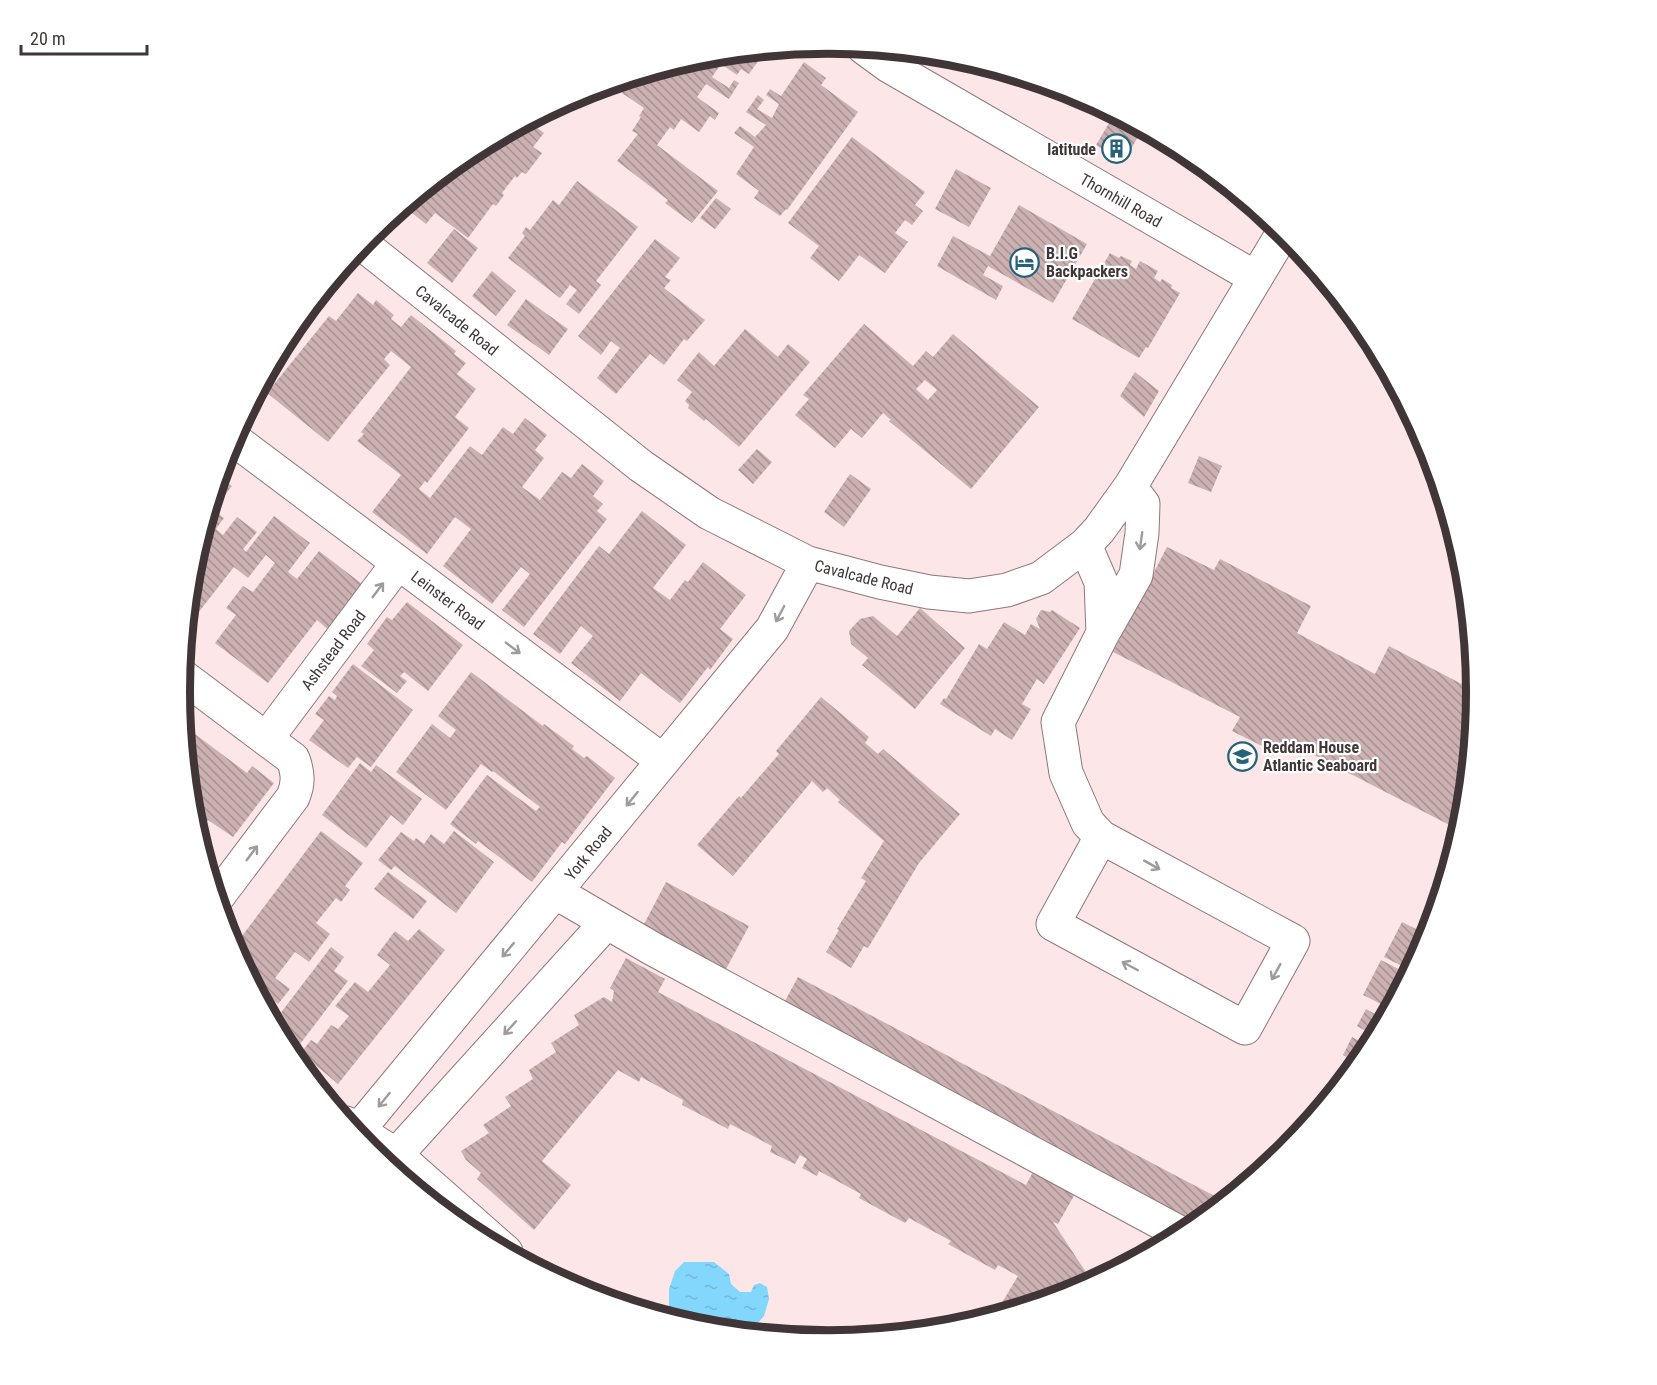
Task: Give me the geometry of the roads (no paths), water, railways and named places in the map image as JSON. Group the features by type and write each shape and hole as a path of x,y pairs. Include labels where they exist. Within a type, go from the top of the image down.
{"street":[{"name":"Thornhill Road","path":"875,55 889,66 1256,278"},
{"name":"Cavalcade Road","path":"370,249 654,476 709,513 808,563 928,592 969,596 1007,590 1041,578 1084,545 1099,530 1130,487 1279,240"},
{"name":"Leinster Road","path":"241,444 663,761"},
{"path":"1101,837 1053,924 1245,1028 1293,941 1101,837 1088,823 1066,773 1058,722 1103,633 1136,575 1142,533 1143,504 1130,487"},
{"path":"1084,545 1101,582 1103,633"},
{"name":"Ashstead Road","path":"267,738 398,563"},
{"name":"York Road","path":"358,1123 555,892 772,629 808,563"},
{"path":"190,682 293,759 298,771 298,785 293,797 222,891"},
{"path":"555,892 606,923 1173,1229"},
{"path":"396,1155 606,923"},
{"path":"376,1143 396,1155 470,1220"}],"water":[{"path":"684,1262 714,1262 729,1274 731,1284 740,1292 751,1292 754,1285 760,1283 767,1287 769,1299 764,1316 754,1327 672,1311 669,1307 669,1289 675,1271"}],"place":[{"name":"latitude","path":"1117,149"},
{"name":"B.I.G Backpackers","path":"1025,262"},
{"name":"Reddam House Atlantic Seaboard","path":"1242,756"}]}
